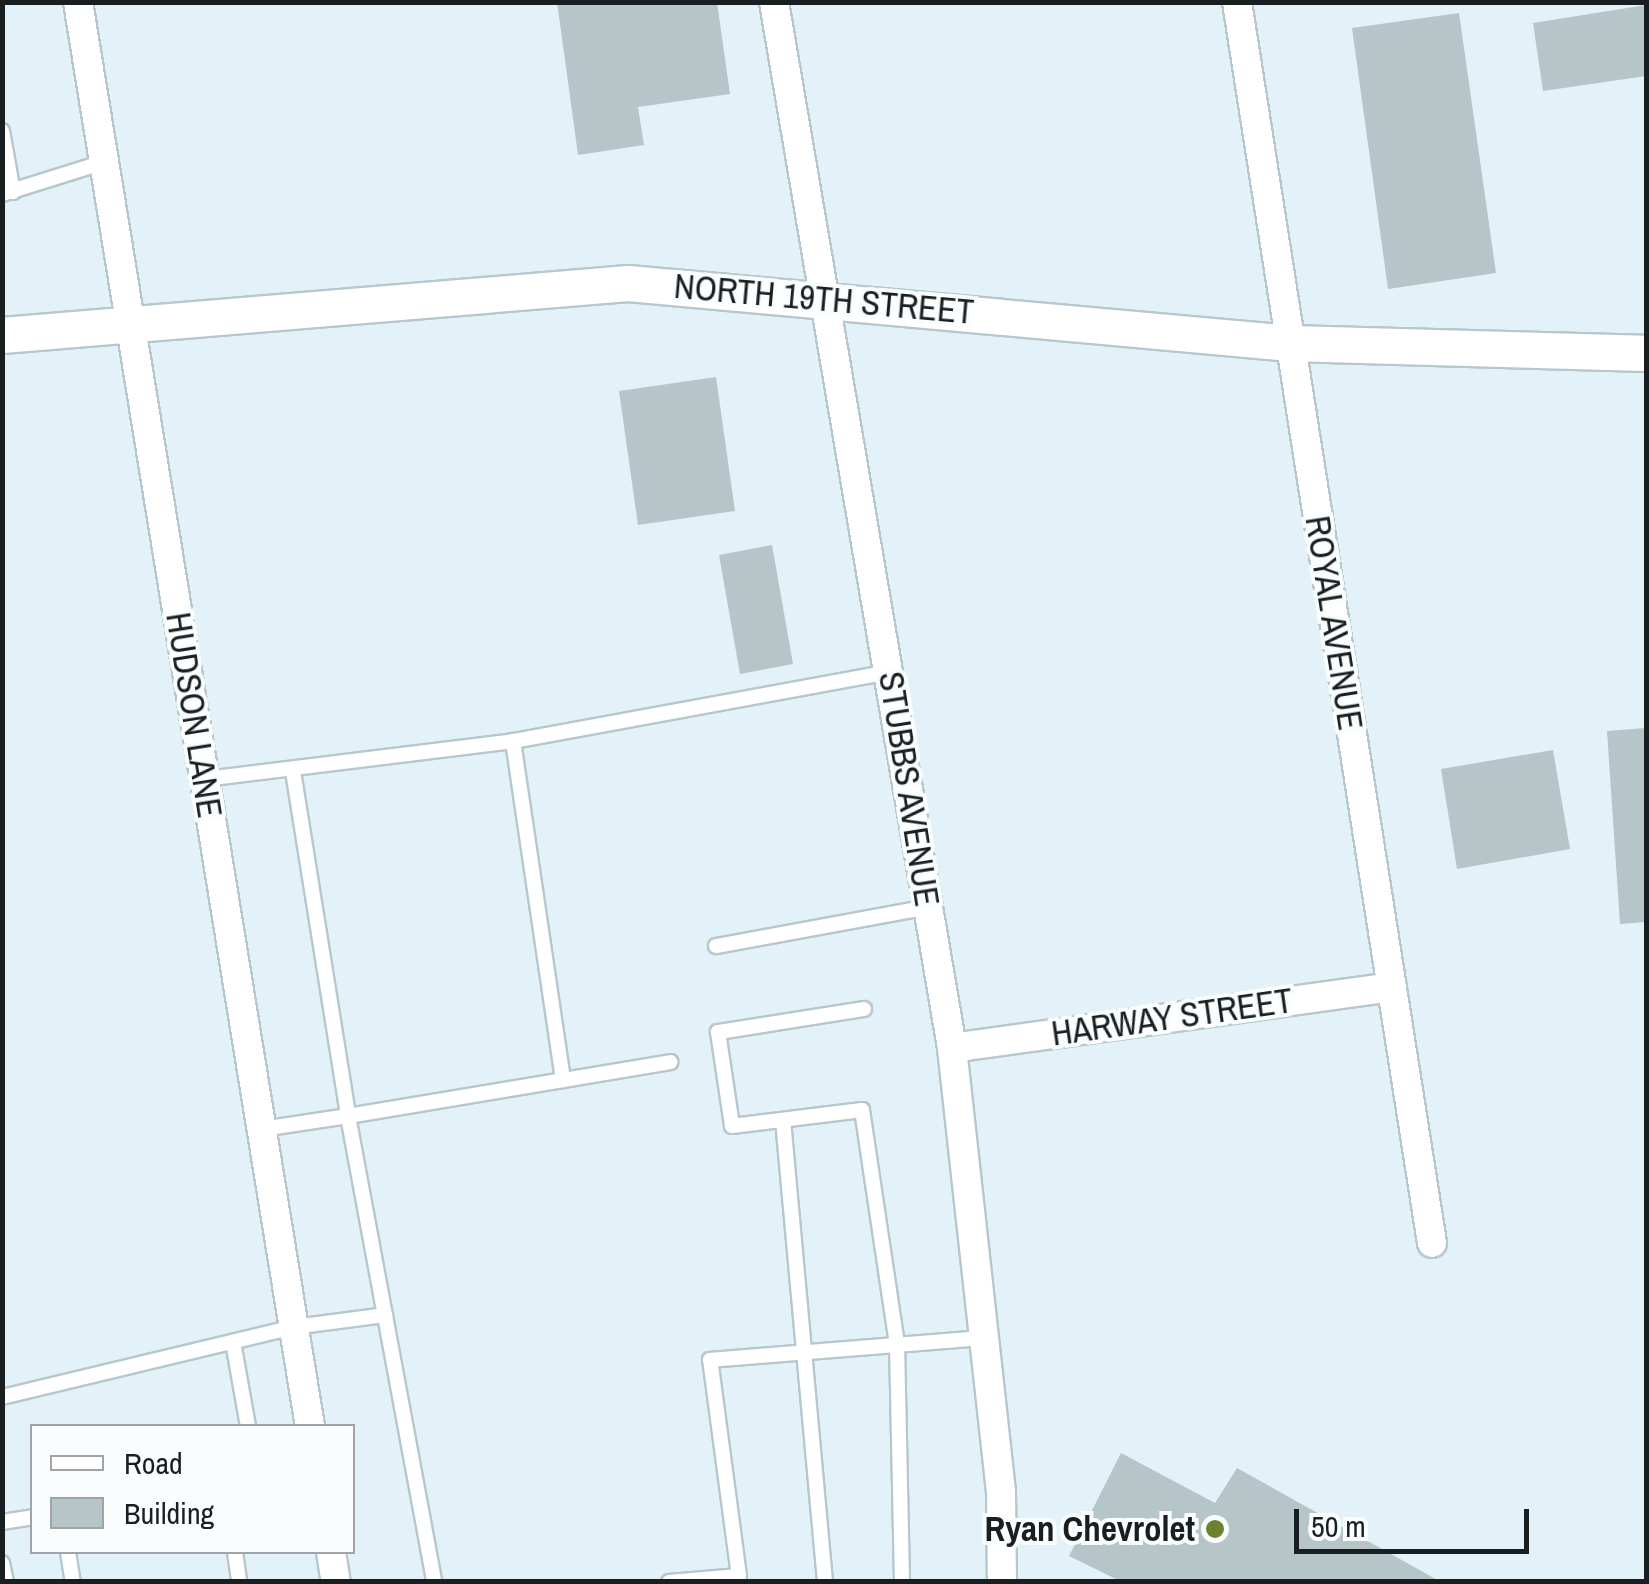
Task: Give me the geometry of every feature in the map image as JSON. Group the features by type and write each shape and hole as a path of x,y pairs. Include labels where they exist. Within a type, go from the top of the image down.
{"street":[{"name":"HUDSON LANE","path":"78,2 310,1424"},
{"name":"STUBBS AVENUE","path":"774,2 829,297 952,1048 1002,1492 1002,1582"},
{"name":"ROYAL AVENUE","path":"1237,2 1432,1242"},
{"name":"NORTH 19TH STREET","path":"2,335 550,285 628,283 829,297 1290,343 1646,353"},
{"name":"HARWAY STREET","path":"952,1048 1392,987"},
{"path":"331,1554 336,1582"}],"lane":[{"path":"2,132 8,193 104,162"},
{"path":"204,779 292,772 513,741 890,672"},
{"path":"513,741 562,1080"},
{"path":"292,772 348,1116 434,1582"},
{"path":"716,946 928,907"},
{"path":"864,1009 718,1032 732,1126 862,1110 896,1343 902,1582"},
{"path":"262,1129 670,1062"},
{"path":"783,1120 808,1349 825,1582"},
{"path":"2,1397 294,1327 385,1315"},
{"path":"668,1582 739,1579 710,1360 808,1349 984,1338"},
{"path":"234,1342 248,1424"},
{"path":"2,1522 30,1517"},
{"path":"68,1554 73,1582"},
{"path":"235,1554 239,1582"},
{"path":"2,1563 6,1582"}],"building":[{"path":"557,2 717,2 730,94 638,107 644,145 578,155"},
{"path":"1646,5 1646,76 1543,91 1533,23"},
{"path":"1459,13 1496,273 1388,289 1352,28"},
{"path":"716,377 735,511 638,525 619,391"},
{"path":"772,545 793,664 740,674 719,555"},
{"path":"1646,728 1646,922 1620,924 1607,731"},
{"path":"1553,750 1570,849 1457,869 1441,769"},
{"name":"Ryan Chevrolet","path":"1121,1453 1215,1503 1237,1468 1441,1582 1122,1582 1069,1556"}],"place":[{"name":"Ryan Chevrolet","path":"1215,1529"}]}
